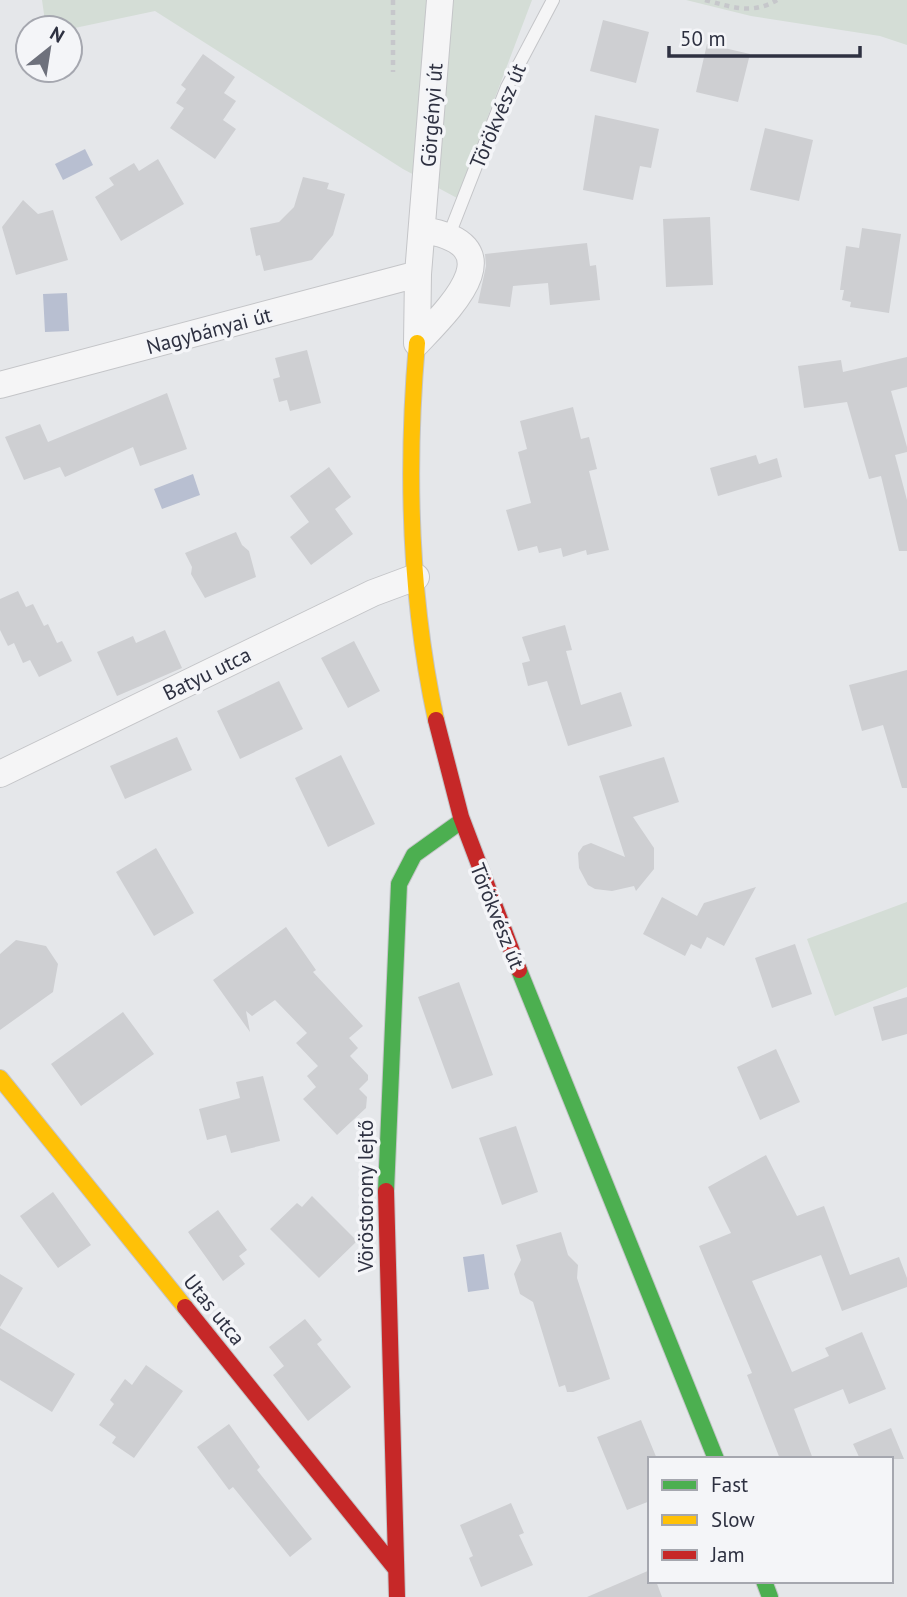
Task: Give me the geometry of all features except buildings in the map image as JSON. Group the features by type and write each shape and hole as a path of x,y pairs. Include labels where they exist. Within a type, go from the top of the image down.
{"street":[{"name":"Görgényi út","path":"423,230 440,0"},
{"path":"417,343 459,298 467,280 470,262 460,240 449,234 423,230"},
{"name":"Törökvész út","path":"423,230 418,274 417,343 410,405 410,503 418,625 442,756 460,822 715,1457"},
{"name":"Nagybányai út","path":"0,385 418,274"},
{"name":"Batyu utca","path":"0,774 373,593 416,577"},
{"name":"Vöröstorony lejtő","path":"397,1597 385,1156 399,884 414,855 460,822"},
{"name":"Utas utca","path":"0,1078 395,1568"}],"lane":[{"name":"Törökvész út","path":"449,234 507,87 553,0"}],"path":[{"path":"393,0 393,72"},
{"path":"705,0 758,10 777,0"}],"shaded area":[{"path":"42,0 532,0 457,198 403,169 155,11 84,26 84,14 44,14"},
{"path":"686,0 907,0 907,45 880,36 751,16"},
{"path":"907,902 907,987 835,1016 807,939"}],"water":[{"path":"85,149 93,165 63,180 55,164"},
{"path":"67,293 69,331 45,332 43,294"},
{"path":"193,474 200,495 162,509 154,489"},
{"path":"484,1254 489,1289 468,1292 463,1257"}],"traffic: fast":[{"path":"386,1191 399,884 414,855 460,822"},
{"path":"519,970 715,1457"},
{"path":"765,1583 770,1597"}],"traffic: slow":[{"path":"417,343 412,438 412,532 420,626 436,720"},
{"path":"0,1078 185,1307"}],"traffic: jam":[{"path":"436,720 461,817 519,970"},
{"path":"386,1191 397,1597"},
{"path":"185,1307 395,1568"}]}
